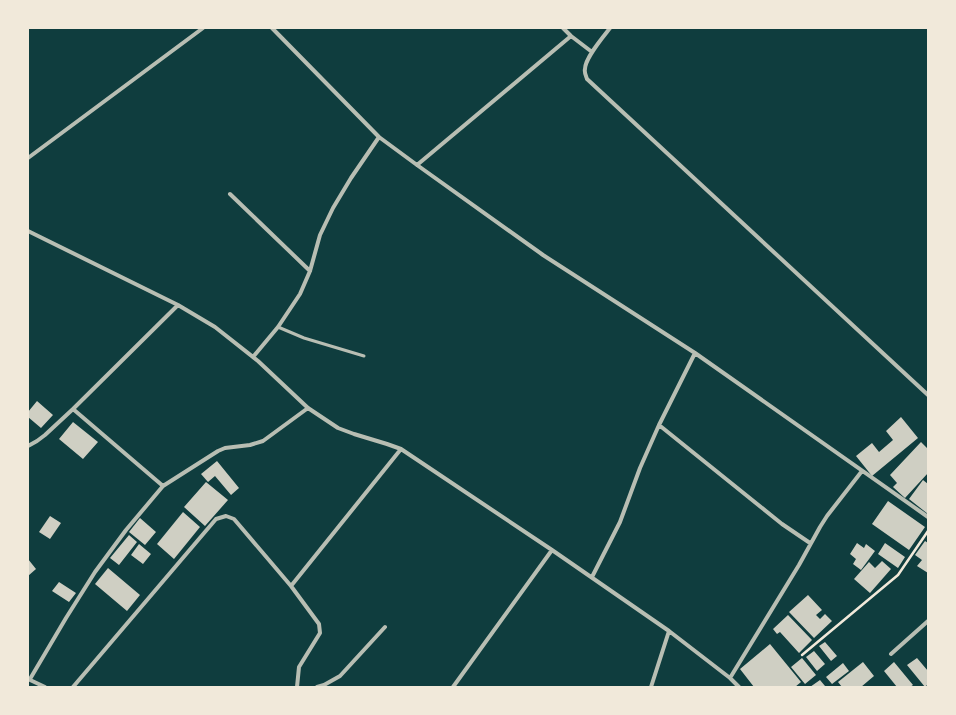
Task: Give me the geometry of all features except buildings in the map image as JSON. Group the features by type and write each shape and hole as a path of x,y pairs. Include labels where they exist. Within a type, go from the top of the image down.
{"street":[{"path":"28,158 203,28"},
{"path":"563,28 592,52"},
{"path":"610,28 587,61 584,69 587,79 928,395"},
{"path":"273,29 379,136 417,165 543,255 695,353 928,517"},
{"path":"417,165 571,36"},
{"path":"253,357 278,327 300,294 310,271 320,235 333,208 379,136"},
{"path":"230,194 310,271"},
{"path":"28,232 178,305 215,328 253,357 308,408 338,428 401,449 592,577 669,631 740,687"},
{"path":"28,446 41,438 73,409 178,305"},
{"path":"592,577 620,522 640,468 659,425 695,353"},
{"path":"45,687 29,679 95,572 126,530 163,486 209,456 225,448 250,445 263,441 308,408"},
{"path":"73,409 163,486"},
{"path":"659,425 782,524 810,543"},
{"path":"291,586 401,449"},
{"path":"730,678 827,516 862,471"},
{"path":"73,687 216,519 226,516 234,519 291,586 318,624 320,633 299,667 297,687"},
{"path":"453,687 552,550"},
{"path":"891,654 928,621"},
{"path":"317,687 324,685 340,676 385,627"},
{"path":"651,687 669,631"}],"lane":[{"path":"278,327 304,338 364,356"}],"path":[{"path":"802,655 898,575 928,531"}]}
